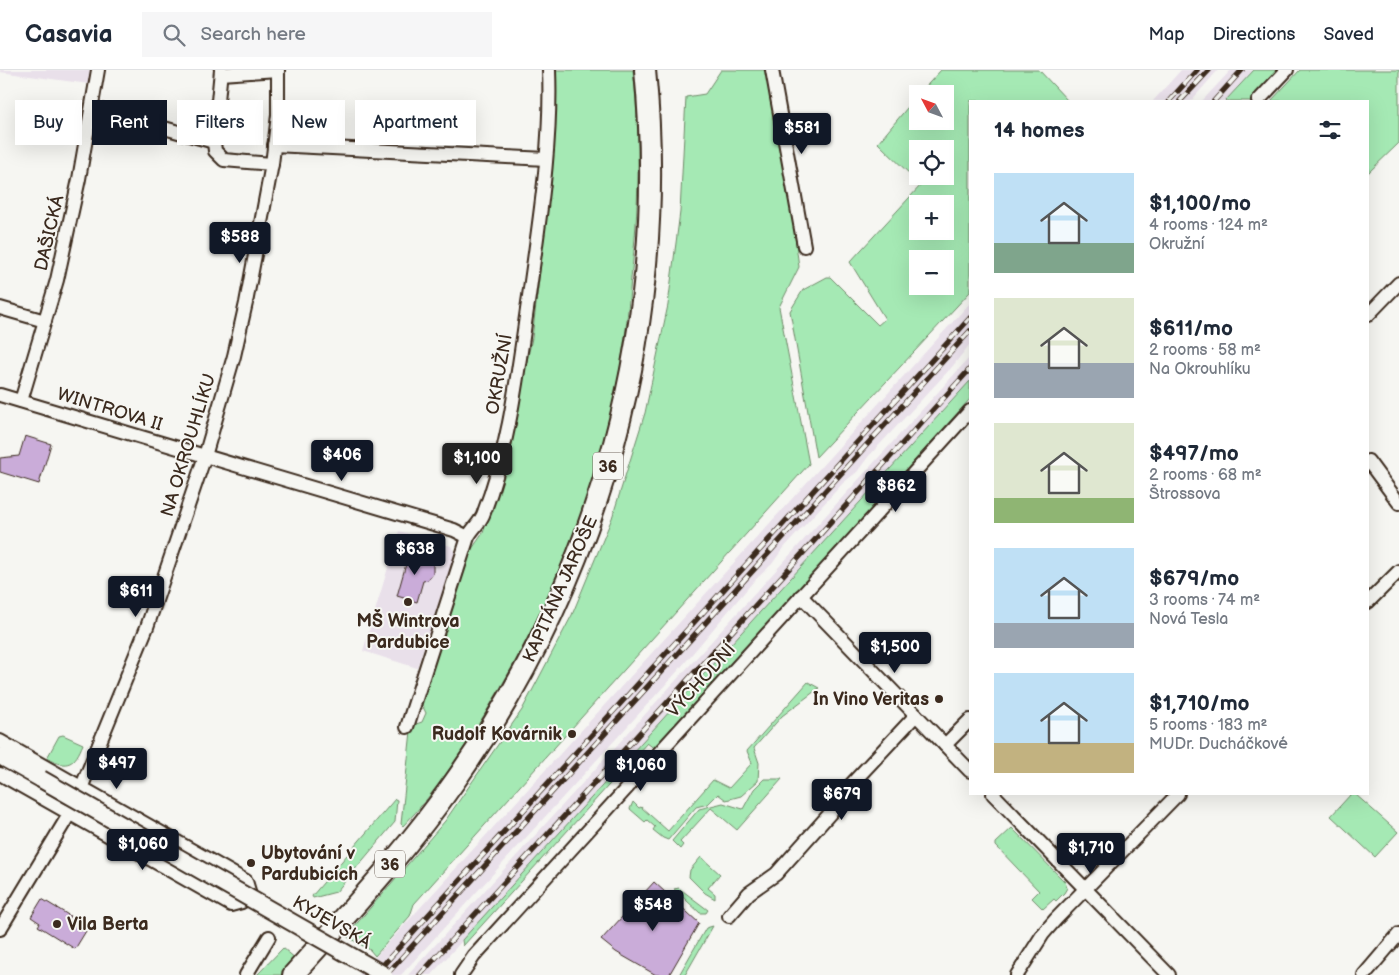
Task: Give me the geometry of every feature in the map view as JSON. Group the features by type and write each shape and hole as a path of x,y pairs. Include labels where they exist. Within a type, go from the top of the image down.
{"main road":[{"name":"KAPITÁNA JAROŠE","path":"293,975 418,830 478,748 505,705 550,622 583,542 605,478 619,428 628,389 641,309 650,210 650,159 645,70"}],"street":[{"name":"DAŠICKÁ","path":"94,100 98,70"},
{"path":"218,100 221,72 278,70"},
{"name":"NA OKROUHLÍKU","path":"278,70 278,100"},
{"name":"OKRUŽNÍ","path":"407,727 468,537 482,515 504,439 519,374 546,159 549,70"},
{"path":"772,70 804,246"},
{"path":"1259,100 1287,70"},
{"name":"DAŠICKÁ","path":"21,401 66,242 92,113"},
{"path":"214,145 215,151 224,160 272,164"},
{"path":"274,145 546,159"},
{"name":"NA OKROUHLÍKU","path":"0,928 70,813 147,627 205,456 242,321 274,145"},
{"path":"1369,314 1399,283"},
{"path":"0,308 45,321"},
{"name":"WINTROVA II","path":"0,395 454,530 468,537"},
{"name":"VÝCHODNÍ","path":"461,975 474,956 969,412"},
{"path":"1369,462 1399,503"},
{"path":"1369,601 1399,571"},
{"path":"801,596 969,770"},
{"path":"729,916 748,893 776,874 834,809 845,791 916,715"},
{"path":"945,745 969,721"},
{"path":"0,741 246,881 249,891 242,902 231,905 0,774"},
{"name":"KYJEVSKÁ","path":"0,756 384,975"},
{"path":"993,795 1169,975"},
{"path":"1017,975 1049,926 1177,795"},
{"path":"1364,975 1399,934"},
{"path":"246,975 269,937"}],"shaded area":[{"path":"0,70 90,70 89,84 0,72"},
{"path":"1181,70 1218,70 1192,100 1154,100"},
{"path":"1231,70 1254,70 1226,100 1203,100"},
{"path":"969,304 969,345 952,367 868,457 857,472 843,483 782,550 772,564 753,582 676,673 401,975 359,975"},
{"path":"969,358 969,382 431,975 408,975"},
{"name":"MŠ Wintrova Pardubice","path":"399,531 451,546 455,553 417,668 363,651"}],"green space":[{"path":"554,70 633,70 638,148 637,200 634,252 623,354 597,465 568,549 551,589 511,669 460,754 439,784 403,826 401,824 411,731 416,724 422,722 426,713 420,701 467,556 483,533 486,524 508,448 532,338 550,187"},
{"path":"721,70 766,70 768,78 791,206 799,267 779,307 809,464 414,904 410,916 375,956 370,950 346,936 445,821 522,710 572,615 612,518 645,413 668,305 680,212 686,97 705,94"},
{"path":"941,70 1039,70 1067,100 969,100 969,293 816,457 790,311 803,290 830,277 878,325 885,319 850,262 909,198 909,240 954,240 954,195 912,195 921,185 954,185 954,140 909,140 909,173 878,143 909,106 909,130 954,130 954,85 927,85"},
{"path":"1254,70 1279,70 1251,100 1226,100"},
{"path":"1300,70 1399,70 1399,143 1369,172 1369,100 1272,100"},
{"path":"969,382 969,400 655,749 647,743 463,946 462,940"},
{"path":"808,682 819,688 782,716 754,748 759,763 758,781 741,796 726,800 718,794 708,804 696,807 668,840 653,830 655,827 647,820 645,822 630,809 633,802 668,831 713,780 729,788 752,763 747,751"},
{"path":"63,735 83,744 74,760 70,763 60,764 47,758 59,736"},
{"path":"764,779 782,779 737,830 711,808 680,842 683,845 680,849 672,841 699,809 723,803 743,809 754,789"},
{"path":"1350,795 1356,795 1398,832 1375,857 1331,816"},
{"path":"395,799 397,800 395,822 336,892 313,898 312,896"},
{"path":"1012,828 1065,882 1067,888 1064,893 1056,901 1054,899 1043,909 1032,898 1039,891 996,846 996,843"},
{"path":"701,857 720,874 708,888 715,894 715,899 705,893 689,877 690,870"},
{"path":"679,888 708,910 706,913 700,913 674,889"},
{"path":"713,926 685,975 679,975 706,928"},
{"path":"283,948 296,959 282,975 257,975"}],"building":[{"path":"25,436 51,444 39,484 0,472 0,458 19,456"},
{"path":"410,550 421,553 420,556 428,558 433,563 433,574 428,580 423,581 417,602 397,596"},
{"path":"654,882 699,923 669,975 656,975 616,952 601,940"},
{"name":"Vila Berta","path":"42,899 70,916 67,920 86,931 75,949 38,926 40,923 31,917"}],"railway":[{"path":"1170,100 1197,70"},
{"path":"1181,100 1209,70"},
{"path":"1215,100 1242,70"},
{"path":"374,975 969,319"},
{"path":"386,975 969,332"},
{"path":"420,975 969,370"}],"place":[{"name":"MŠ Wintrova Pardubice","path":"408,602"},
{"name":"In Vino Veritas","path":"939,699"},
{"name":"Rudolf Kovárnik","path":"572,734"},
{"name":"Ubytování v Pardubicích","path":"251,863"},
{"name":"Vila Berta","path":"57,924"}]}
